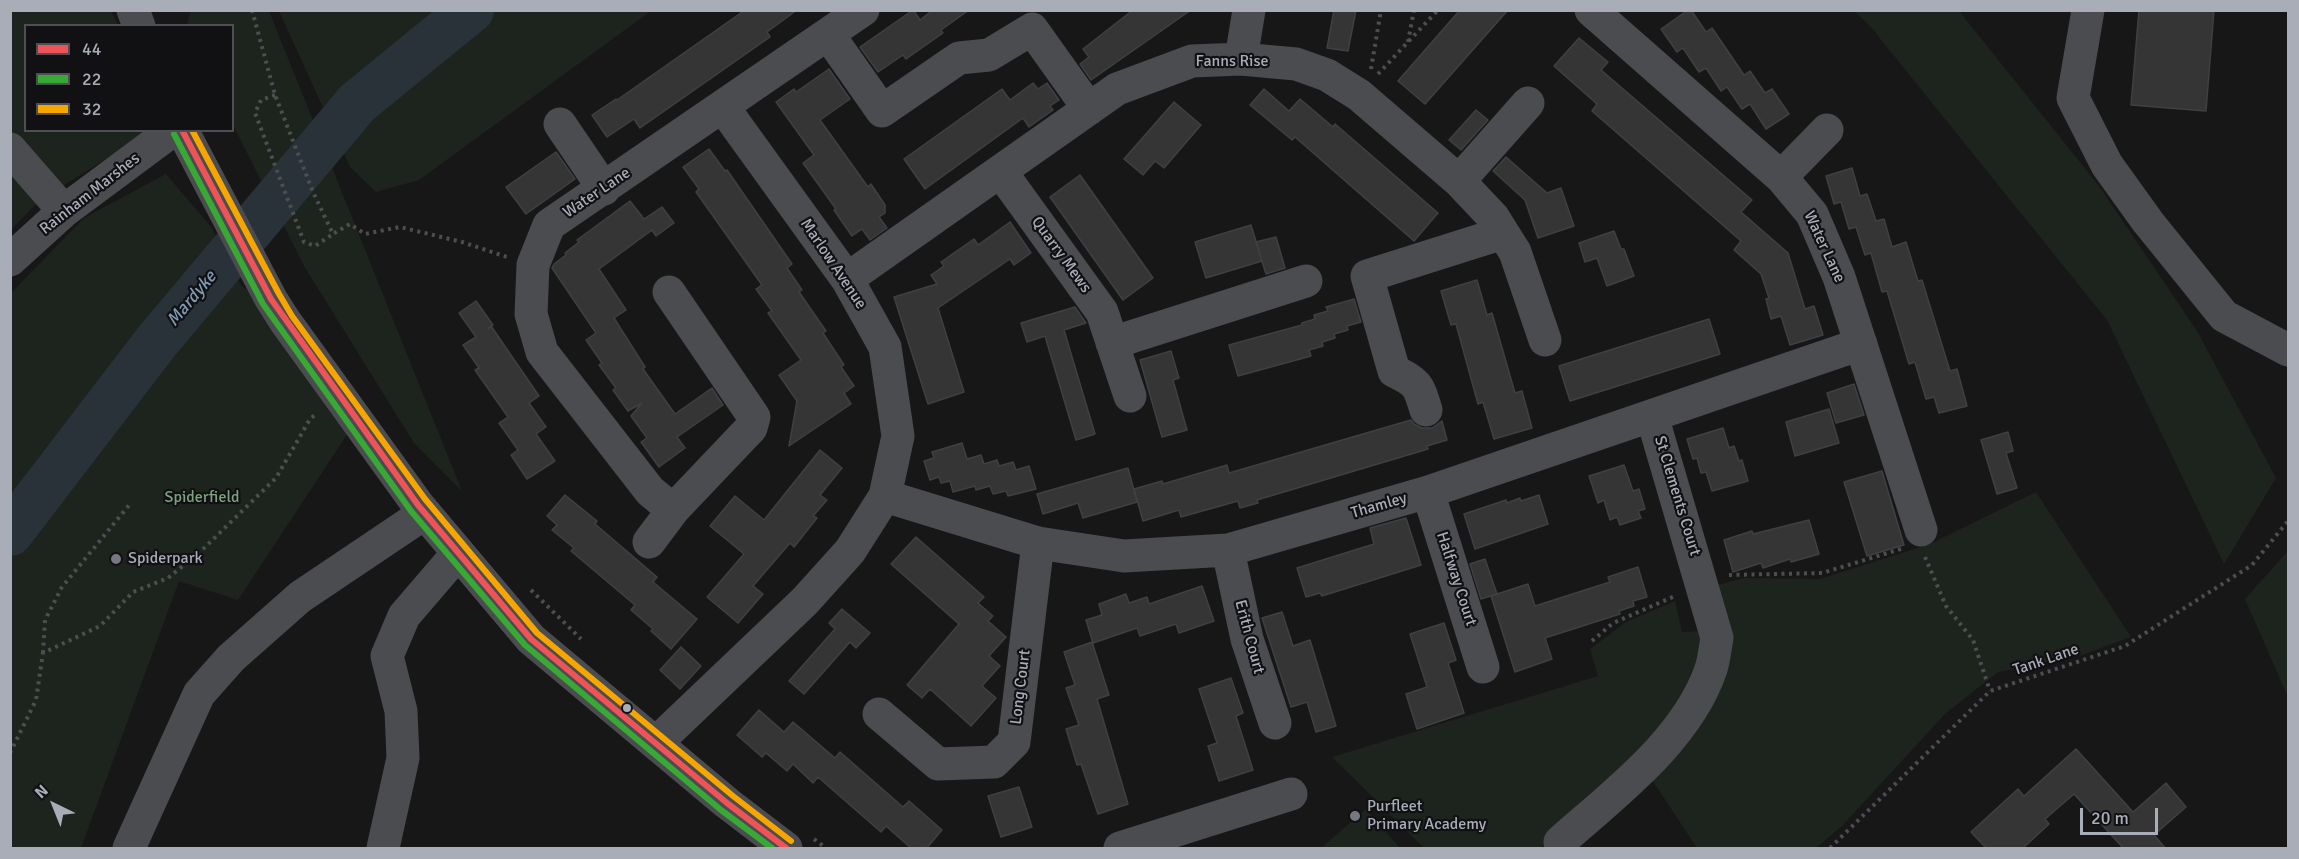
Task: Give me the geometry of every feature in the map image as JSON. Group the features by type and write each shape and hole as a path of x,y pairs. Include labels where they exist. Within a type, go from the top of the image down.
{"street":[{"name":"Water Lane","path":"673,510 650,491 542,352 531,314 533,266 549,225 863,10"},
{"path":"1241,59 1249,10"},
{"path":"2088,10 2073,98 2107,165 2148,222 2223,316 2289,350"},
{"name":"Water Lane","path":"1607,15 1780,177 1812,214 1839,277 1922,536"},
{"path":"828,34 882,111 959,58 989,55 1032,29 1089,109"},
{"name":"Fanns Rise","path":"847,279 1118,89 1192,61 1241,59 1296,64 1364,89 1493,217 1515,252 1545,340"},
{"path":"1459,181 1528,103"},
{"name":"Marlow Avenue","path":"656,743 805,601 850,551 885,496 898,436 885,348 847,279 723,107"},
{"path":"560,124 604,189"},
{"path":"1780,177 1827,130"},
{"name":"Rainham Marshes","path":"10,260 64,211 170,132"},
{"path":"183,132 261,281 285,321 425,513 531,639 727,803 797,841"},
{"path":"10,149 64,211"},
{"name":"Quarry Mews","path":"1001,171 1102,312 1130,396"},
{"path":"1426,410 1419,387 1409,378 1394,371 1367,276 1503,233"},
{"path":"1112,342 1306,281"},
{"path":"649,542 673,510 751,428 754,417 669,292"},
{"name":"Thamley","path":"885,496 1038,543 1124,556 1228,550 1428,492 1861,344"},
{"name":"St Clements Court","path":"1560,842 1645,765 1689,715 1711,669 1717,638 1702,580 1652,416"},
{"name":"Halfway Court","path":"1428,492 1483,667"},
{"path":"129,849 199,694 231,658 300,597 425,513"},
{"name":"Long Court","path":"879,714 938,764 994,762 1014,742 1038,543"},
{"name":"Erith Court","path":"1228,550 1247,639 1275,723"},
{"path":"383,849 403,758 401,711 387,656 404,616 458,553"},
{"path":"1120,849 1291,794"}],"path":[{"path":"252,10 274,95 313,192 333,234"},
{"path":"1364,89 1381,10"},
{"path":"1408,43 1414,10"},
{"path":"1364,89 1438,10"},
{"path":"274,95 261,100 255,113 266,148 304,242 315,246 350,224 365,234 400,227 462,242 533,266"},
{"path":"43,653 100,626 133,592 168,578 198,553 276,478 310,419 337,394"},
{"path":"10,753 36,700 45,620 62,587 130,504"},
{"name":"Tank Lane","path":"1830,849 1990,692 2125,646 2252,565 2289,522"},
{"path":"1592,641 1612,623 1702,580 1730,575 1822,573 1922,536 1925,562 1946,606 1974,640 1990,692"},
{"path":"524,583 582,640"},
{"path":"797,841 825,849"}],"green space":[{"path":"191,10 269,11 462,491 414,443 304,266 234,127 234,24 187,24"},
{"path":"10,11 111,11 118,24 24,24 24,132 145,132 56,190 11,133"},
{"path":"279,11 651,11 419,180 376,192 350,167"},
{"path":"1854,11 1959,11 2099,186 2197,331 2276,478 2224,564 2107,320 1870,26"},
{"path":"10,171 36,204 11,230 10,230"},
{"name":"Spiderfield","path":"166,174 212,228 241,286 252,293 348,433 238,600 179,581 81,848 11,848 10,294 84,218"},
{"path":"2036,492 2131,637 2082,655 1998,672 1945,714 1842,826 1816,848 1697,848 1635,754 1541,848 1424,848 1332,757 1598,676 1590,649 1626,622 1675,601 1682,632 1705,631 1713,586 1744,578 1820,579 1930,544"},
{"path":"2288,551 2288,697 2245,599"},
{"path":"1366,809 1400,848 1321,848"}],"building":[{"path":"745,10 797,10 767,32 770,37 640,128 634,119 607,137 592,115"},
{"path":"913,10 920,20 933,10 969,10 941,30 943,33 906,59 903,55 878,72 860,47"},
{"path":"1133,10 1191,10 1091,80 1080,64 1089,57 1083,49"},
{"path":"1334,10 1356,10 1348,51 1327,48"},
{"path":"1460,10 1508,10 1425,104 1398,81"},
{"path":"1691,10 1706,32 1712,28 1744,75 1750,71 1765,93 1772,89 1789,114 1766,129 1750,104 1742,109 1727,87 1721,91 1706,68 1699,72 1683,48 1677,52 1661,29"},
{"path":"2139,10 2214,10 2206,111 2131,105"},
{"path":"1579,38 1608,62 1601,70 1752,200 1741,212 1788,253 1805,309 1814,306 1823,335 1790,345 1781,316 1771,319 1766,299 1769,298 1761,274 1734,250 1741,241 1592,111 1597,104 1554,66"},
{"path":"829,69 850,99 820,120 868,187 871,184 885,205 885,213 879,217 887,228 870,240 862,229 852,236 834,210 836,209 803,163 814,155 776,102 794,89 796,92"},
{"path":"1033,83 1038,89 1047,83 1059,100 1050,106 1053,110 1029,127 1023,118 925,189 904,159 1002,89 1010,100"},
{"path":"1264,89 1289,111 1300,99 1333,127 1335,124 1438,213 1414,241 1295,137 1292,140 1250,105"},
{"path":"1174,102 1201,125 1164,168 1155,161 1143,175 1124,159"},
{"path":"1476,110 1488,120 1461,150 1449,140"},
{"path":"709,149 725,171 727,170 792,264 787,268 802,290 799,292 826,331 823,333 844,365 841,367 854,386 844,393 851,404 789,446 797,401 779,375 801,360 768,313 772,311 756,289 762,285 696,192 699,189 683,167"},
{"path":"556,152 575,179 526,214 506,187"},
{"path":"1506,157 1547,193 1561,188 1574,226 1538,238 1525,200 1493,171"},
{"path":"1852,168 1860,196 1867,194 1876,221 1884,219 1892,247 1906,242 1918,281 1922,280 1950,371 1957,369 1967,406 1939,413 1934,397 1926,399 1915,362 1909,364 1887,291 1882,292 1871,253 1865,255 1856,227 1849,229 1841,202 1834,204 1826,176"},
{"path":"1080,175 1153,278 1123,300 1050,197"},
{"path":"630,201 644,219 662,207 674,223 656,236 652,230 599,269 626,310 614,318 645,367 643,369 675,414 712,388 723,405 677,437 685,448 659,467 641,442 647,438 631,416 642,403 628,411 613,390 616,388 599,365 602,363 586,340 596,333 552,268 579,242 577,240"},
{"path":"1010,222 1031,253 1014,265 1010,259 938,308 964,392 928,404 894,297 937,284 931,275 944,266 941,262 974,239 978,245"},
{"path":"1251,225 1262,261 1206,278 1195,242"},
{"path":"1614,231 1621,249 1624,249 1634,276 1607,286 1597,258 1585,262 1579,243"},
{"path":"1276,237 1285,268 1266,274 1256,242"},
{"path":"1477,280 1487,315 1492,313 1515,393 1522,391 1532,428 1494,439 1483,402 1478,404 1456,324 1451,325 1441,291"},
{"path":"1354,299 1361,322 1347,326 1348,330 1334,334 1335,338 1322,342 1323,346 1309,350 1311,356 1238,376 1229,345 1302,325 1302,323 1315,319 1314,315 1328,311 1326,307"},
{"path":"476,301 539,396 529,403 546,427 536,434 555,461 527,479 511,455 518,450 499,423 508,417 475,370 479,368 463,345 476,337 459,313"},
{"path":"1075,307 1086,323 1064,330 1095,434 1076,440 1045,336 1027,342 1021,323"},
{"path":"1709,319 1720,354 1570,401 1559,366"},
{"path":"1171,351 1179,378 1173,380 1187,430 1162,437 1140,360"},
{"path":"1854,384 1864,415 1836,423 1827,393"},
{"path":"1829,409 1839,443 1795,456 1786,422"},
{"path":"1411,420 1422,428 1432,428 1442,421 1447,440 1427,446 1428,449 1257,500 1258,503 1240,508 1238,501 1181,517 1179,510 1143,521 1134,489 1162,481 1163,484 1227,465 1229,473"},
{"path":"1723,428 1729,448 1734,446 1739,461 1742,460 1748,481 1712,491 1706,472 1701,473 1697,458 1693,459 1687,439"},
{"path":"2008,432 2013,451 2006,453 2017,488 1997,494 1981,440"},
{"path":"962,443 967,459 981,455 984,464 997,460 999,466 1013,462 1016,470 1029,466 1036,489 1008,496 1006,491 993,494 990,486 976,490 975,486 953,492 950,481 941,483 939,477 930,480 924,461 934,458 932,452"},
{"path":"820,450 842,468 820,495 827,500 813,516 817,518 794,547 790,543 753,586 763,594 738,623 707,597 744,554 710,526 735,496 764,520"},
{"path":"1624,465 1633,491 1639,489 1645,509 1638,511 1641,518 1620,525 1617,517 1610,520 1604,500 1598,503 1589,476"},
{"path":"1128,468 1137,502 1083,518 1078,503 1043,514 1037,494"},
{"path":"1882,471 1904,545 1867,556 1844,482"},
{"path":"565,495 597,521 595,524 657,577 653,582 697,619 671,649 631,610 635,605 571,551 574,548 552,530 557,525 547,516"},
{"path":"1539,495 1548,524 1475,549 1464,514 1506,500 1507,503 1520,498 1521,501"},
{"path":"1406,518 1421,565 1322,596 1320,593 1306,597 1297,568 1374,544 1370,528"},
{"path":"1809,520 1819,554 1791,562 1790,559 1763,568 1761,563 1733,572 1724,540 1752,531 1753,534"},
{"path":"916,537 984,597 978,603 993,616 988,621 1006,637 989,656 1000,666 982,686 996,698 971,726 930,689 922,698 907,685 959,624 891,564"},
{"path":"1485,559 1497,594 1481,599 1470,564"},
{"path":"1638,567 1647,597 1633,601 1634,606 1619,611 1620,614 1545,638 1552,659 1515,672 1491,596 1528,584 1535,606 1610,582 1608,577"},
{"path":"1202,586 1214,621 1179,633 1176,624 1140,636 1137,628 1093,643 1086,620 1102,615 1099,604 1126,594 1129,603 1147,597 1149,604"},
{"path":"842,609 870,633 856,648 850,642 804,694 789,681 835,629 829,623"},
{"path":"1282,612 1293,646 1310,640 1336,726 1316,732 1307,702 1291,707 1262,618"},
{"path":"1444,623 1456,660 1448,663 1464,713 1417,729 1406,694 1427,687 1410,634"},
{"path":"1092,642 1109,695 1097,699 1128,804 1098,814 1081,764 1077,765 1066,729 1079,725 1066,688 1075,685 1064,652"},
{"path":"681,647 701,666 680,689 660,670"},
{"path":"1231,678 1243,713 1236,716 1253,770 1219,781 1208,746 1217,743 1199,689"},
{"path":"759,710 784,732 793,722 835,758 840,752 903,807 909,801 942,830 926,849 912,849 886,826 881,832 818,777 813,783 793,764 787,771 766,753 762,757 737,735"},
{"path":"2076,749 2133,812 2166,783 2186,807 2154,835 2166,849 2124,849 2074,794 2045,819 2049,824 2022,849 1987,849 1971,832 2018,789 2024,796"},
{"path":"1019,787 1032,827 1001,837 988,796"}],"waterway":[{"name":"Mardyke","path":"10,533 157,341 357,103 471,10"}],"transit line":[{"name":"44","path":"183,132 271,299 418,505 531,639 727,803 786,848"},
{"name":"32","path":"193,132 292,316 425,499 537,633 733,796 791,841"},
{"name":"22","path":"174,134 263,304 411,511 525,645 721,810 772,848"}],"place":[{"name":"Spiderpark","path":"116,559"},
{"name":"Purfleet Primary Academy","path":"1355,816"}]}
